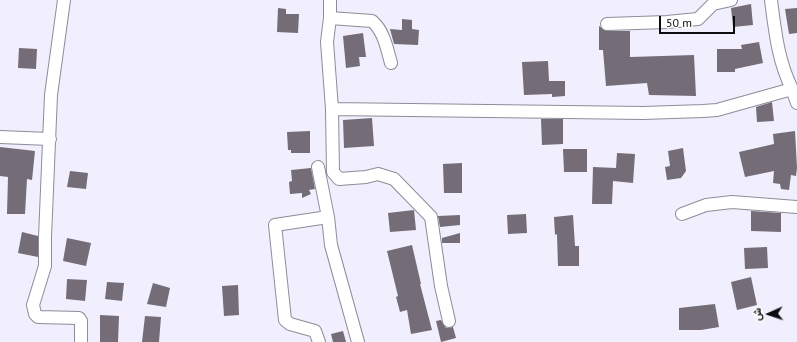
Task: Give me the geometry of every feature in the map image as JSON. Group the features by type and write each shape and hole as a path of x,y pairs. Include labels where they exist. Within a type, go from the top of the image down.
{"street":[{"path":"64,0 51,95 45,237 46,260 40,286 34,299 33,309 38,317 79,318 81,321 81,342"},
{"path":"330,0 330,18 327,42 332,109 333,172 339,179 366,177 378,174 394,179 431,217 441,286 449,321"},
{"path":"607,24 667,22 698,19 713,4 731,0"},
{"path":"771,0 780,58 785,75 797,103"},
{"path":"330,18 372,21 377,25 384,40 391,63"},
{"path":"332,109 644,113 703,111 717,110 792,89"},
{"path":"0,137 50,139"},
{"path":"318,167 332,244 358,342"},
{"path":"682,214 706,205 732,202 797,207"},
{"path":"319,342 315,331 290,324 285,320 275,225 328,217"}],"building":[{"path":"751,4 753,25 733,27 731,8"},
{"path":"278,8 286,9 286,14 299,14 298,33 277,32"},
{"path":"797,8 797,33 789,34 785,9"},
{"path":"402,19 412,20 412,29 419,30 418,45 394,44 390,29 402,30"},
{"path":"599,26 607,31 630,31 630,57 694,55 696,96 649,95 647,83 606,86 603,50 599,50"},
{"path":"363,33 366,57 359,57 360,66 346,68 343,36"},
{"path":"759,42 763,63 735,69 735,72 717,72 717,49 742,49 741,45"},
{"path":"19,48 37,49 36,69 18,68"},
{"path":"548,61 549,81 565,81 565,96 552,97 552,94 524,95 522,62"},
{"path":"772,102 774,121 757,122 756,107"},
{"path":"372,118 374,146 344,148 343,120"},
{"path":"541,119 563,119 563,144 542,145"},
{"path":"310,131 310,153 291,153 291,150 288,150 287,132"},
{"path":"795,131 797,168 796,176 791,175 789,190 781,189 780,184 773,183 774,171 745,177 739,152 774,144 773,134"},
{"path":"0,147 35,151 32,180 27,179 25,214 7,214 8,177 0,176"},
{"path":"683,148 686,171 681,178 667,180 665,167 670,166 668,151"},
{"path":"563,149 587,149 587,172 564,172"},
{"path":"617,153 635,154 633,183 613,181 612,204 592,204 593,167 616,168"},
{"path":"462,163 462,193 444,193 443,164"},
{"path":"311,168 315,189 309,190 311,194 302,198 302,193 290,194 289,182 292,181 291,170"},
{"path":"70,171 88,173 86,189 67,187"},
{"path":"414,210 416,230 390,232 388,213"},
{"path":"751,211 781,213 781,232 751,231"},
{"path":"526,214 527,233 508,234 507,215"},
{"path":"460,215 460,225 440,227 438,216"},
{"path":"573,215 575,246 579,246 579,266 558,266 557,234 555,235 554,217"},
{"path":"22,232 38,236 38,257 18,253"},
{"path":"460,233 460,243 442,243 442,238"},
{"path":"67,238 91,243 86,266 63,261"},
{"path":"412,245 432,330 411,334 407,310 400,312 396,297 398,296 387,251"},
{"path":"767,247 768,268 745,269 744,248"},
{"path":"751,277 757,305 737,310 731,282"},
{"path":"67,279 87,280 85,301 66,299"},
{"path":"107,282 124,283 122,301 105,299"},
{"path":"153,283 170,288 166,307 147,304"},
{"path":"238,285 239,315 224,316 222,286"},
{"path":"715,304 719,327 701,330 679,330 679,308"},
{"path":"100,315 119,316 118,342 100,342"},
{"path":"145,316 161,317 159,342 142,342"},
{"path":"441,320 446,328 453,327 456,338 441,342 436,321"},
{"path":"343,331 346,342 333,342 331,334"}]}
